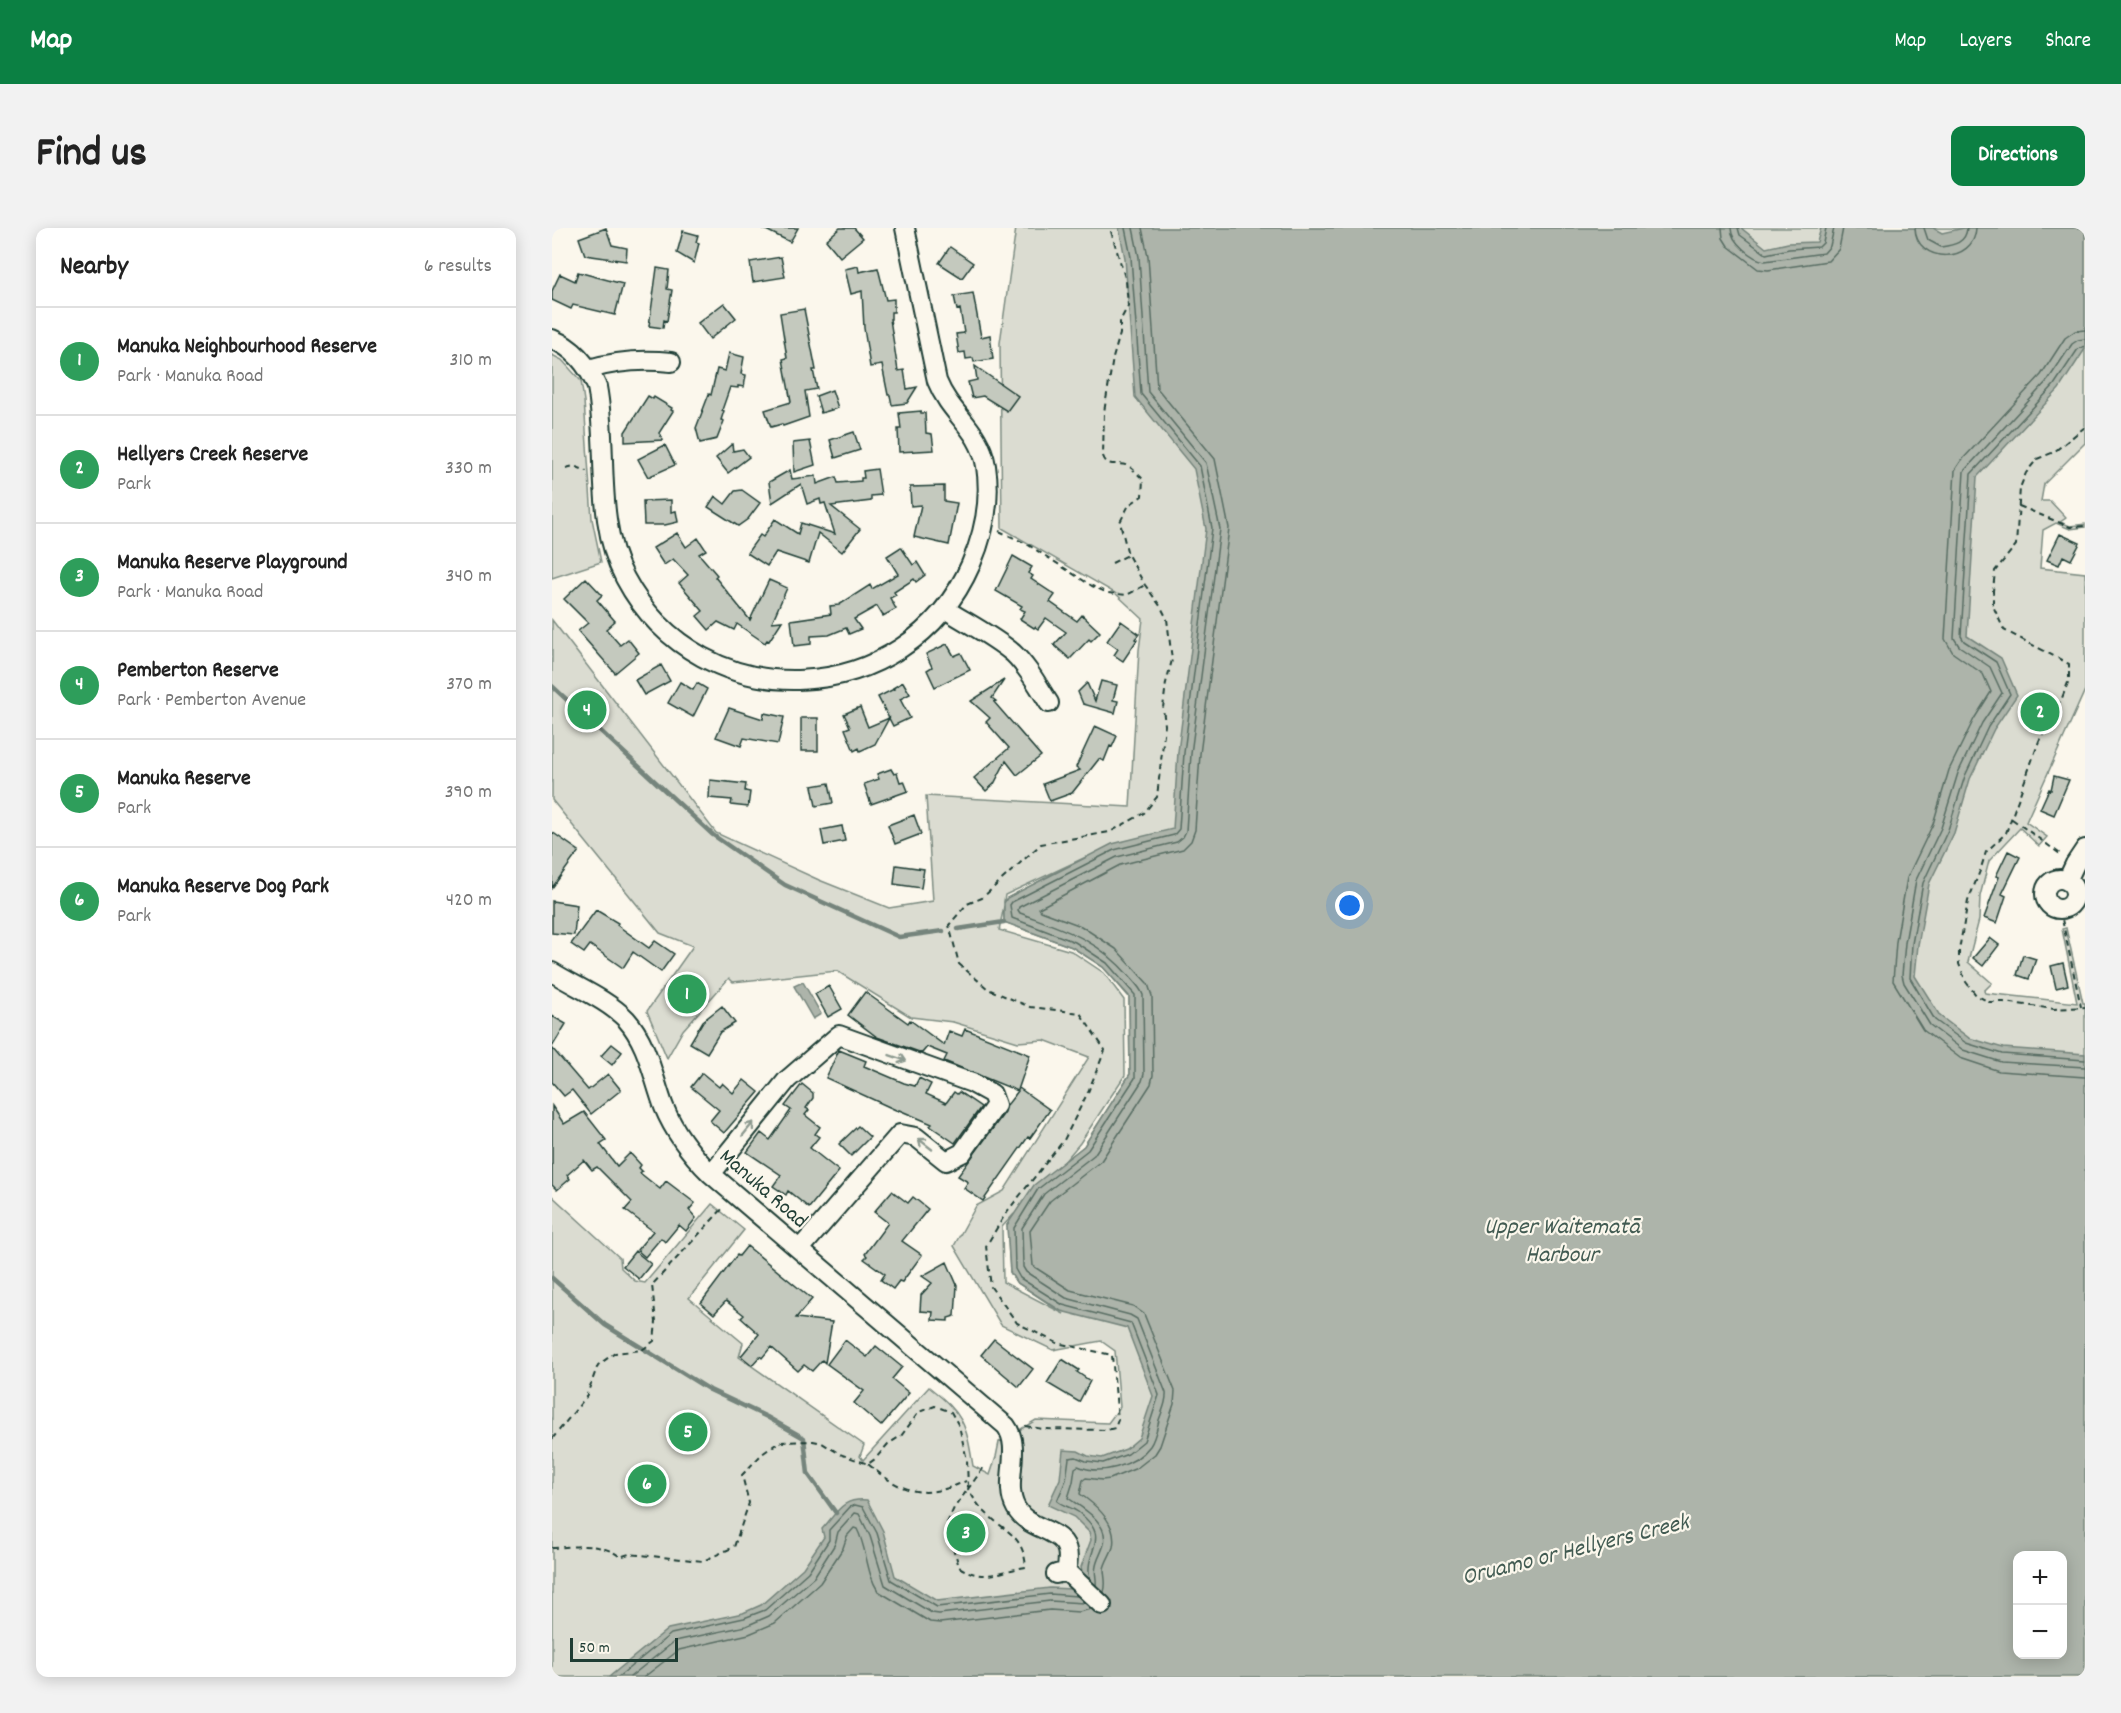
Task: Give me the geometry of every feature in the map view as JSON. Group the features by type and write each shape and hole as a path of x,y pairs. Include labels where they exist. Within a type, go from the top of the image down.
{"street":[{"path":"894,228 911,261"},
{"path":"552,339 576,354 589,369 597,387 606,513 613,551 635,594 658,622 703,657 740,673 777,680 813,680 850,673 889,656 920,634 945,609 961,585 979,542 986,510 987,479 980,443 949,404 937,381 905,228"},
{"path":"589,369 617,362 671,362"},
{"path":"945,609 1014,654 1049,703"},
{"path":"2060,910 2047,902 2045,892 2053,881 2062,879 2071,872 2085,849"},
{"name":"Manuka Road","path":"552,972 601,1001 627,1020 645,1052 671,1123 689,1151 711,1174 1006,1425 1013,1438 1014,1505 1028,1521 1057,1535 1062,1540 1068,1556 1061,1573 1102,1605"},
{"path":"711,1174 787,1080 838,1035 972,1083 992,1094 996,1105 962,1153 946,1161 915,1137 900,1134 800,1249"}],"path":[{"path":"1021,1426 1043,1429 1107,1430 1115,1428 1118,1420 1112,1355 1057,1343 1017,1323 991,1287 987,1246 1006,1213 1064,1140 1088,1092 1105,1050 1080,1013 1030,1007 988,989 958,964 949,925 967,904 982,898 1041,844 1110,832 1144,813 1157,797 1165,725 1163,708 1172,660 1167,619 1128,555 1120,522 1129,505 1142,496 1143,479 1127,465 1110,464 1104,461 1103,456 1104,412 1113,358 1120,334 1120,321 1128,306 1126,281 1110,228"},
{"path":"2060,910 2083,1007 2054,1008 1989,1002 1976,995 1966,982 1959,964 1959,950 1968,901 1986,852 2006,833 2039,741 2069,680 2069,664 2004,630 1993,606 1995,571 2016,545 2020,488 2025,472 2037,459 2054,452 2085,427"},
{"path":"566,468 570,466 585,471 593,470"},
{"path":"2019,506 2070,527 2085,526"},
{"path":"993,530 1027,544 1092,586 1108,593 1127,595 1145,585"},
{"path":"1112,563 1128,555"},
{"path":"2012,819 2071,872"},
{"path":"552,1439 586,1397 598,1365 615,1353 643,1349 654,1341 656,1322 652,1285 728,1203"},
{"path":"868,1464 888,1444 901,1436 919,1412 935,1406 951,1412 959,1426 967,1460 968,1489 982,1510 1007,1528 1020,1542 1024,1551 1026,1567 984,1577 971,1574 959,1567 946,1533 947,1523 954,1508 968,1489 984,1467"},
{"path":"552,1548 600,1546 612,1550 620,1557 629,1554 703,1561 734,1546 750,1503 742,1475 762,1454 779,1442 822,1443 861,1463 868,1464 896,1485 923,1493 941,1492 966,1482"}],"shaded area":[{"name":"Upper Waitematā Harbour","path":"1016,228 2085,228 2085,443 2044,484 2041,501 2050,501 2066,518 2060,522 2070,526 2085,524 2085,527 2070,529 2056,523 2043,530 2040,568 2085,573 2085,690 2026,822 2047,837 2039,846 2020,828 1989,861 1980,896 1979,920 1968,962 1992,983 1984,991 1985,993 2077,1003 2062,929 2066,928 2083,1003 2085,1003 2085,1403 1240,1677 552,1677 552,1196 620,1258 621,1268 635,1281 645,1283 712,1204 744,1230 689,1298 743,1343 739,1357 864,1445 860,1456 863,1460 929,1387 950,1405 962,1421 973,1466 990,1475 999,1442 1036,1420 1108,1423 1120,1407 1115,1351 1101,1341 1053,1350 1001,1325 954,1246 976,1206 1004,1191 1089,1057 1044,1040 1018,1042 953,1022 911,1017 837,971 733,982 729,978 683,1030 667,1058 647,1011 693,946 660,933 552,800 552,620 716,833 819,880 889,908 933,901 926,796 1130,807 1139,650 1143,619 1115,593 1002,528 1000,343","holes":["1086,857 1007,898 1004,901 1005,895","1004,906 1004,922 1072,947 1103,967 1129,997 1130,1074 1084,1146 1064,1162 1080,1143 1125,1075 1124,1000 1104,973 1071,951 999,930","1014,1214 1007,1225 1010,1272 1016,1282 1064,1314 1003,1282 1002,1227"]},
{"path":"552,355 562,360 581,381 592,519 601,562 552,578"}],"water":[{"name":"Upper Waitematā Harbour","path":"1119,228 1741,228 1766,248 1788,243 1817,242 1821,228 1933,228 1942,233 1964,228 2085,228 2085,349 2059,389 1977,477 1967,636 2001,658 2017,695 1994,729 1970,779 1954,833 1929,884 1915,976 1940,1016 1969,1038 2003,1048 2085,1054 2085,1677 609,1677 668,1629 743,1613 761,1605 803,1568 824,1537 822,1529 841,1507 851,1501 867,1500 883,1531 895,1576 937,1601 1050,1588 1072,1589 1084,1580 1081,1567 1091,1540 1089,1532 1074,1517 1048,1505 1060,1479 1063,1450 1078,1451 1088,1456 1102,1458 1126,1449 1139,1438 1153,1396 1127,1328 1061,1311 1016,1282 1010,1272 1007,1225 1034,1185 1084,1146 1130,1074 1129,996 1103,967 1072,947 1004,922 1004,903 1007,898 1112,844 1173,829 1178,752 1206,529 1194,469 1135,397 1125,258"},
{"path":"803,982 821,1014 813,1019 794,986"}],"building":[{"path":"606,228 612,245 627,248 626,261 585,255 579,238"},
{"path":"762,228 798,228 790,242"},
{"path":"840,228 854,228 863,238 840,257 826,240"},
{"path":"683,231 698,235 696,242 699,243 694,263 677,253"},
{"path":"950,247 973,263 962,278 939,263"},
{"path":"781,257 785,277 753,282 750,262"},
{"path":"858,266 859,272 878,268 886,300 894,299 894,312 891,312 890,319 898,371 904,370 907,389 917,387 907,403 892,405 882,365 870,367 864,328 862,291 851,294 845,269"},
{"path":"657,268 669,270 667,289 672,290 667,321 664,320 663,328 649,326"},
{"path":"578,272 623,284 615,315 573,305 571,309 552,300 552,291 560,274 575,281"},
{"path":"973,293 981,337 990,335 993,359 974,362 973,358 966,359 965,352 959,353 956,334 964,333 960,309 957,310 954,296"},
{"path":"724,303 736,318 710,339 698,323"},
{"path":"804,309 816,370 813,370 817,389 805,391 809,417 783,426 782,424 771,427 765,410 791,402 783,359 787,358 780,313"},
{"path":"729,353 744,357 741,374 746,375 744,387 730,387 722,410 724,411 721,420 724,421 717,439 700,443 696,428 709,394 711,395 717,369 725,371"},
{"path":"975,366 1018,396 1007,411 983,396 972,398 968,382 977,380"},
{"path":"832,390 838,408 821,413 816,396"},
{"path":"648,396 672,408 673,411 659,433 663,440 625,442 625,432"},
{"path":"921,411 925,413 926,433 932,434 934,450 899,452 898,429 901,429 899,413"},
{"path":"854,432 860,450 835,458 830,440"},
{"path":"810,441 815,465 794,472 793,443"},
{"path":"732,444 733,451 743,449 749,457 728,473 716,458"},
{"path":"665,445 675,465 648,477 638,459"},
{"path":"877,469 881,495 871,496 871,501 831,506 860,529 842,552 818,533 809,563 776,552 767,566 747,553 760,535 763,537 775,519 798,534 801,523 835,534 825,503 821,504 820,499 807,504 801,484 772,503 769,482 790,470 792,479 816,476 817,484 836,477 838,483 861,481 861,478 864,478 863,471"},
{"path":"944,486 944,501 957,503 949,545 914,537 921,505 911,506 910,487"},
{"path":"742,490 760,503 748,519 738,526 708,507 715,496 725,504 735,491"},
{"path":"671,500 671,512 676,511 678,522 665,525 644,525 643,501"},
{"path":"677,533 686,547 698,538 706,550 699,554 750,620 769,580 787,588 772,622 782,621 769,641 765,643 737,624 734,630 718,622 709,630 697,616 703,611 679,583 688,575 673,559 664,565 653,548"},
{"path":"2060,534 2080,543 2071,560 2063,556 2059,565 2047,560"},
{"path":"901,547 913,565 917,562 925,575 916,582 914,579 894,592 896,595 890,598 896,609 883,616 877,606 854,619 861,629 849,634 846,628 829,635 811,636 811,644 794,646 791,620 831,614 830,606 839,605 870,585 872,589 898,574 887,556"},
{"path":"1013,556 1032,567 1028,573 1033,576 1031,579 1055,595 1050,602 1077,621 1082,615 1100,632 1091,641 1089,639 1070,659 1054,645 1066,632 1046,618 1038,629 1034,628 1020,619 1025,611 1020,609 1022,606 996,591"},
{"path":"586,578 602,595 597,600 615,621 606,629 620,645 628,639 639,653 615,673 578,631 588,623 564,599"},
{"path":"1121,621 1139,634 1123,661 1114,655 1118,649 1107,641"},
{"path":"947,644 954,656 961,653 970,670 935,687 927,670 932,667 926,654"},
{"path":"661,665 670,681 644,695 635,680"},
{"path":"1004,680 992,698 1041,756 1017,775 1006,761 994,784 986,791 974,778 1009,748 986,722 990,718 971,701"},
{"path":"1101,681 1117,685 1113,700 1118,701 1115,713 1083,704 1078,692 1087,683 1095,701"},
{"path":"680,682 693,690 697,683 707,689 693,717 668,703"},
{"path":"903,682 910,694 900,699 910,718 893,726 878,697"},
{"path":"860,707 868,727 889,718 875,744 860,751 859,748 854,751 845,729 850,727 844,714"},
{"path":"729,708 763,719 764,713 784,717 778,744 744,738 741,746 716,737"},
{"path":"801,718 818,718 818,751 801,751"},
{"path":"1095,726 1117,736 1104,761 1099,759 1072,793 1050,801 1043,784 1080,770 1076,767"},
{"path":"891,769 894,774 897,773 900,782 904,781 908,791 871,804 864,784 879,779 877,774"},
{"path":"2054,776 2069,780 2054,815 2040,809 2049,789 2051,790"},
{"path":"710,780 746,784 745,791 750,792 748,807 731,805 732,800 709,798"},
{"path":"829,783 833,803 816,806 812,786"},
{"path":"914,815 921,834 895,844 888,825"},
{"path":"842,826 845,841 824,845 821,830"},
{"path":"552,832 579,851 552,888"},
{"path":"2008,851 2020,857 2002,894 2006,896 1997,923 1984,918 1999,877 1996,876"},
{"path":"896,865 924,869 921,888 894,884"},
{"path":"552,901 577,905 574,935 552,933"},
{"path":"596,910 618,923 617,925 649,948 655,941 674,954 661,972 633,952 623,968 590,945 584,953 571,944"},
{"path":"1990,938 1999,945 1983,966 1973,958"},
{"path":"2023,955 2036,959 2029,979 2017,975"},
{"path":"2063,963 2068,985 2056,988 2051,966"},
{"path":"829,986 842,1009 828,1017 815,994"},
{"path":"865,992 908,1023 910,1020 944,1045 949,1031 962,1036 965,1029 1030,1055 1018,1090 1019,1088 1050,1110 983,1201 964,1188 968,1182 958,1176 1018,1091 944,1061 947,1055 927,1047 922,1053 877,1037 848,1015"},
{"path":"722,1006 735,1023 720,1032 707,1053 690,1043 703,1021"},
{"path":"552,1016 566,1024 552,1047"},
{"path":"612,1044 622,1052 612,1065 601,1056"},
{"path":"552,1048 588,1090 608,1074 621,1090 591,1114 572,1090 564,1096 552,1082"},
{"path":"839,1050 866,1061 864,1066 904,1083 915,1086 919,1078 931,1084 926,1094 946,1103 954,1092 957,1094 959,1092 981,1107 955,1143 930,1126 932,1124 826,1078"},
{"path":"702,1073 719,1087 722,1083 733,1093 744,1080 759,1092 724,1133 710,1121 719,1110 691,1087"},
{"path":"802,1084 813,1093 813,1098 806,1108 809,1110 805,1115 820,1127 815,1134 819,1137 810,1148 839,1171 809,1208 788,1191 786,1195 773,1186 781,1175 747,1152 761,1133 770,1140 791,1110 785,1106"},
{"path":"552,1106 564,1124 584,1112 606,1140 600,1144 617,1166 630,1153 641,1165 640,1173 660,1189 666,1181 695,1203 689,1210 696,1218 686,1231 679,1225 665,1242 661,1238 645,1257 637,1250 653,1231 625,1210 632,1202 597,1167 592,1170 584,1160 567,1175 570,1179 557,1190 552,1185"},
{"path":"858,1126 870,1137 851,1156 839,1144"},
{"path":"892,1191 908,1203 913,1197 928,1209 902,1241 922,1255 902,1282 899,1281 893,1289 881,1280 885,1274 864,1259 867,1256 865,1254 888,1223 874,1212"},
{"path":"747,1246 812,1299 796,1318 832,1322 825,1363 822,1360 812,1371 804,1365 798,1371 771,1347 752,1365 741,1356 759,1334 741,1318 744,1315 726,1301 714,1314 701,1303 737,1255 739,1256"},
{"path":"635,1251 651,1264 639,1279 623,1266"},
{"path":"947,1262 957,1285 955,1316 948,1318 948,1321 932,1320 933,1312 920,1311 921,1295 932,1283 922,1276"},
{"path":"994,1339 1033,1369 1019,1387 981,1355"},
{"path":"845,1340 867,1357 876,1346 902,1367 892,1379 909,1393 881,1426 854,1403 864,1391 827,1364"},
{"path":"1062,1359 1079,1370 1077,1372 1090,1381 1079,1402 1047,1383"}],"waterway":[{"path":"552,686 713,835 785,885 899,937 943,931"},
{"path":"958,929 1004,922"},
{"path":"552,1278 605,1325 710,1390 767,1417 804,1438 808,1474 836,1513"}],"place":[{"name":"Pemberton Reserve","path":"587,710"},
{"name":"Hellyers Creek Reserve","path":"2040,712"},
{"name":"Manuka Neighbourhood Reserve","path":"687,994"},
{"name":"Manuka Reserve","path":"688,1432"},
{"name":"Manuka Reserve Dog Park","path":"647,1484"},
{"name":"Manuka Reserve Playground","path":"966,1533"}],"water label":[{"name":"Oruamo or Hellyers Creek","path":"1575,1548"}]}
